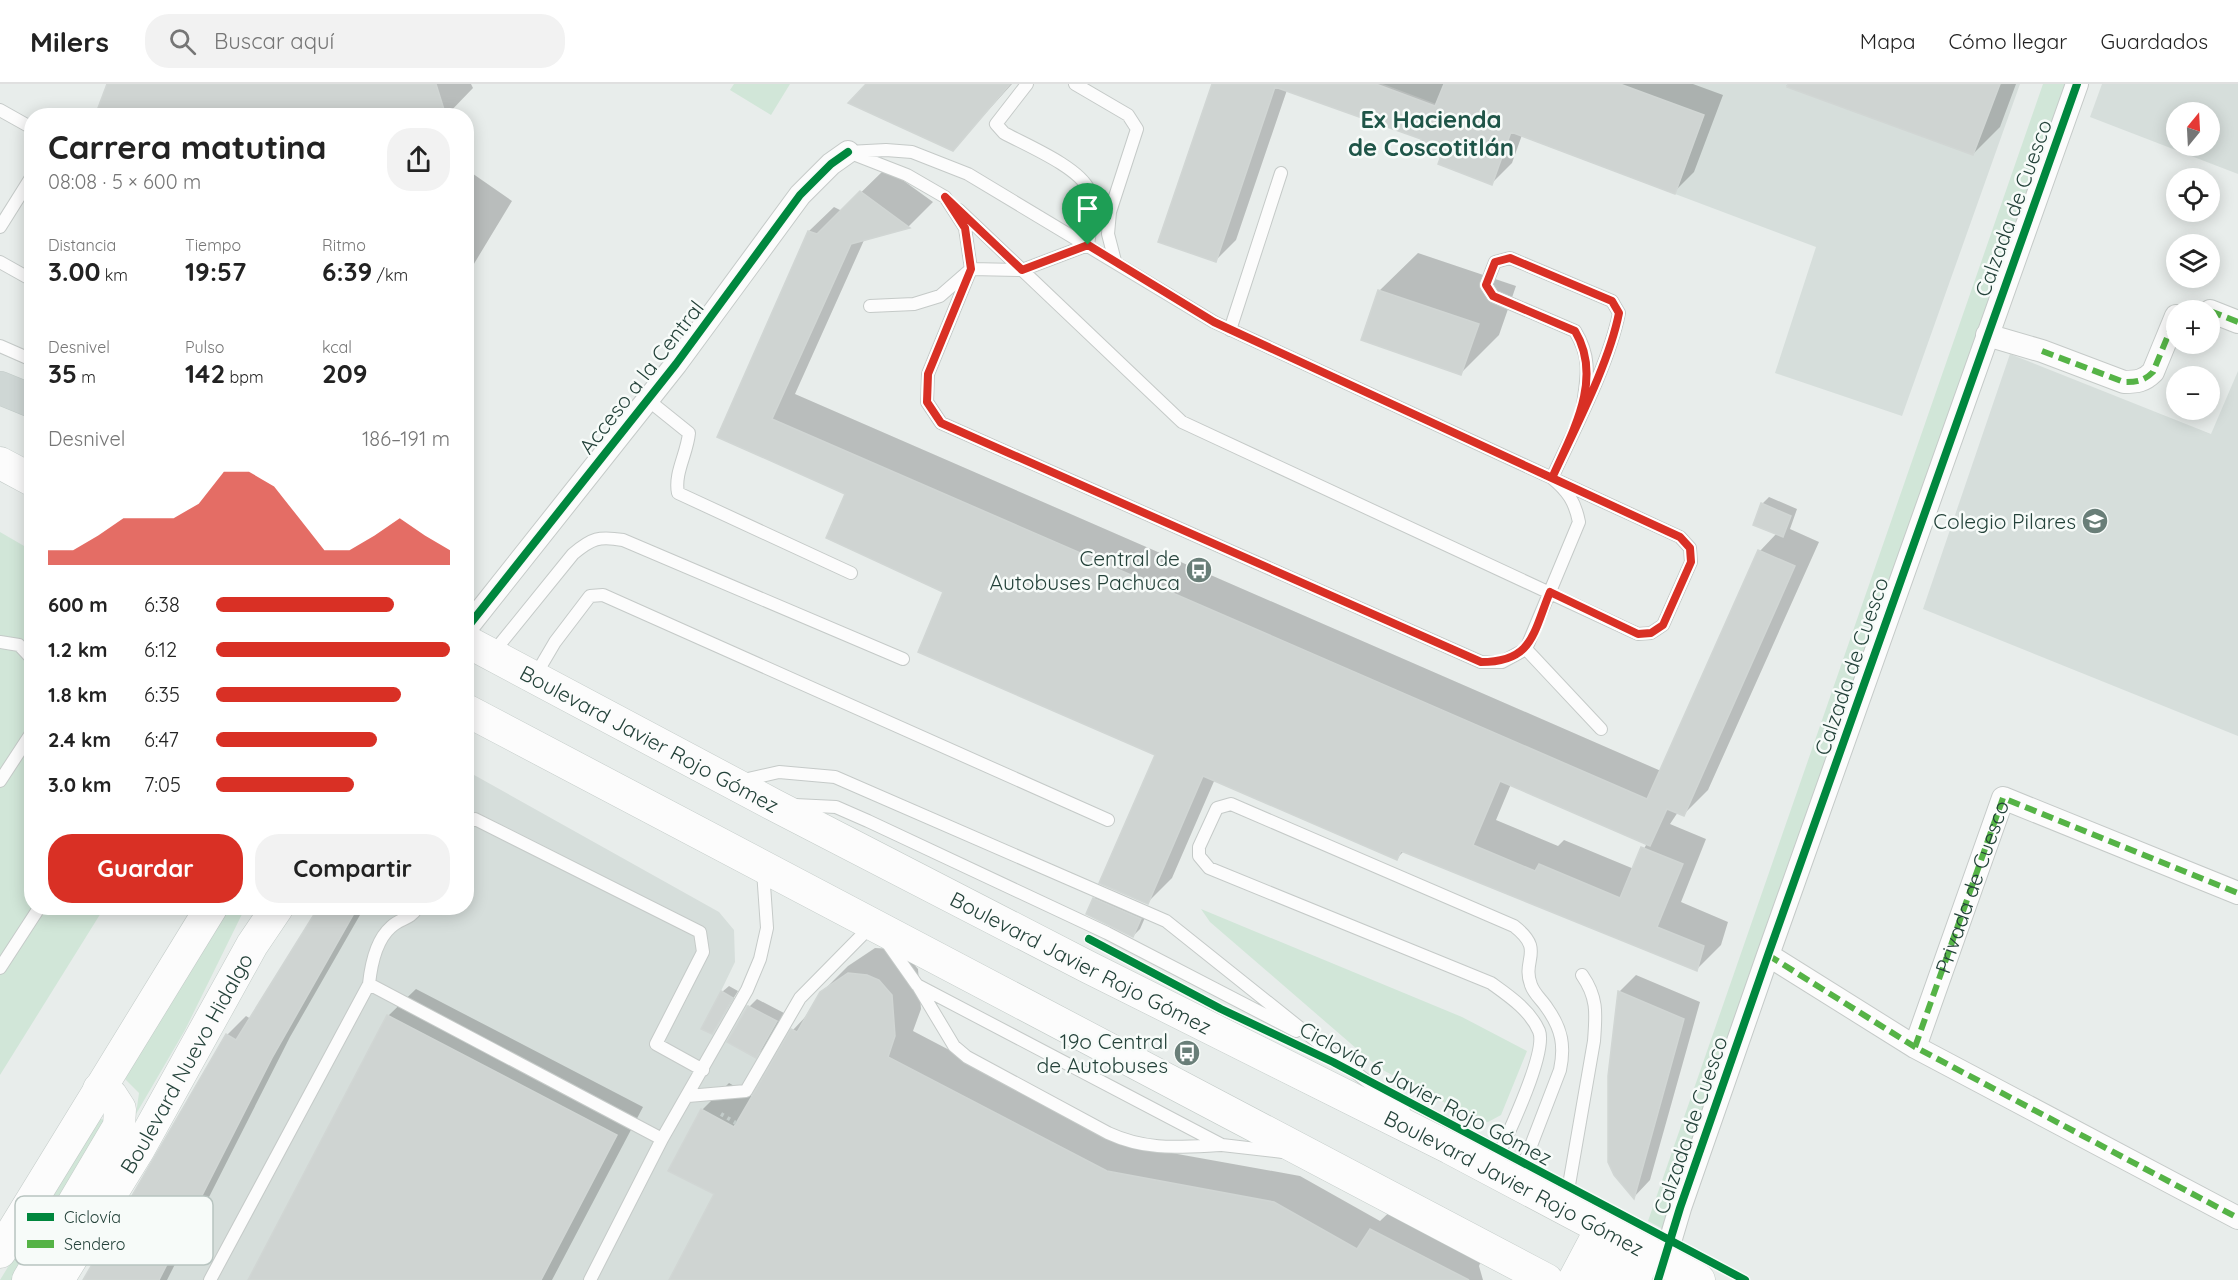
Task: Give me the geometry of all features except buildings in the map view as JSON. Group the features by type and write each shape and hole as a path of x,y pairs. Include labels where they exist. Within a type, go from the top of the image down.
{"main road":[{"path":"0,382 24,396"},
{"path":"0,388 24,397"},
{"path":"0,463 24,476"},
{"name":"Boulevard Javier Rojo Gómez","path":"479,648 732,783 1088,967 1450,1148 1565,1209 1638,1257 1699,1280"},
{"path":"474,714 1547,1280"},
{"path":"34,1196 207,915"},
{"path":"252,945 263,915"},
{"name":"Boulevard Nuevo Hidalgo","path":"110,1196 139,1149 252,945 272,915"},
{"path":"78,1196 119,1126 120,1109 111,1095 99,1089"},
{"path":"0,1252 15,1227"},
{"path":"1574,1280 1638,1257"},
{"path":"1606,1280 1638,1257"},
{"path":"28,1280 37,1265"},
{"name":"Boulevard Nuevo Hidalgo","path":"58,1280 67,1265"}],"street":[{"name":"Calzada de Cuesco","path":"1638,1257 1680,1208 2077,84"},
{"name":"Acceso a la Central","path":"474,619 648,400 800,195 831,164 848,152"},
{"path":"2220,315 2238,322"},
{"path":"1987,335 2042,351 2124,382 2146,379 2153,372 2166,340"},
{"name":"Privada de Cuesco","path":"1915,1047 2003,798 2238,893"},
{"path":"1768,955 1915,1047 2238,1218"}],"lane":[{"path":"1027,84 996,124 1004,133 1070,170 1088,189 1092,207 1088,245"},
{"path":"1075,84 1128,115 1137,129 1110,212 1108,234 1115,261"},
{"path":"0,110 24,124"},
{"path":"886,150 921,155 968,174 1214,322 1680,537 1690,548 1691,562 1663,625 1651,633 1638,634 1182,422 945,197 907,175 848,152 886,150"},
{"path":"1230,330 1281,173"},
{"path":"0,227 24,189"},
{"path":"945,197 965,228 971,269 928,374 927,402 941,423 1481,662 1502,662 1526,649 1579,522 1576,508 1568,491 1552,478"},
{"path":"870,306 914,304 940,296 971,269 1022,270 1088,245"},
{"path":"1552,478 1582,411 1616,331 1619,313 1612,301 1510,258 1495,262 1486,285 1493,296 1575,331 1587,358 1582,411"},
{"path":"0,262 24,276"},
{"path":"0,346 24,356"},
{"path":"648,400 689,434 687,452 675,480 678,493 851,573"},
{"path":"479,648 573,554 586,543 602,537 623,540 903,659"},
{"path":"534,677 579,607 590,596 603,595 1108,820"},
{"path":"0,642 19,645 24,650"},
{"path":"1526,649 1601,729"},
{"path":"0,780 24,744"},
{"path":"732,783 779,772 836,777 1166,921 1450,1148"},
{"path":"1231,804 1514,926 1527,936 1532,952 1530,982 1561,1031 1564,1052 1560,1070 1504,1177 1537,1062 1540,1033 1530,1016 1514,999 1491,983 1209,868 1198,856 1199,847 1217,808 1231,804"},
{"path":"774,805 836,807 1107,933 1321,1044"},
{"path":"474,819 700,932 703,952 656,1044 703,1070"},
{"path":"590,1280 662,1139 747,990 760,959 767,928 763,867"},
{"path":"0,969 35,915"},
{"path":"210,1280 369,984 372,960 390,927 413,915"},
{"path":"688,1096 746,1091 795,1005 825,970 873,924 917,985 954,1046 967,1057 1108,1133 1131,1144 1159,1148 1222,1145 1311,1155"},
{"path":"1565,1209 1595,1023 1593,990 1582,975"},
{"path":"369,984 662,1139"},
{"path":"917,985 1222,1145"}],"shaded area":[{"path":"1383,84 2020,84 1902,416 1775,373 1816,247"},
{"path":"2102,84 2238,84 2238,174 2191,156 2220,156 2220,102 2166,102 2166,146 2090,117"},
{"name":"Colegio Pilares","path":"2010,354 2166,416 2166,420 2176,420 2211,434 2217,420 2220,420 2220,413 2238,371 2238,736 1923,609"},
{"path":"474,775 719,912 734,930 735,962 721,991 796,1032 820,992 848,973 867,975 879,980 892,995 895,1036 888,1057 1106,1171 1357,1249 1425,1280 83,1280 92,1265 213,1265 213,1196 132,1196 226,1034 236,1040 314,915 474,915"}],"green space":[{"path":"734,84 790,84 771,115 730,90"},
{"path":"2043,84 2074,84 1667,1231 1648,1221"},
{"path":"0,532 24,546 24,915 100,915 0,1075"},
{"path":"1201,909 1462,1017 1527,1051 1501,1115 1488,1122 1478,1120 1379,1068 1210,922"},
{"path":"222,915 242,915 185,1030 136,1114 139,1093 123,1077"},
{"path":"99,1119 109,1120 67,1196 52,1196"},
{"path":"15,1256 15,1265 28,1265 20,1280 0,1280"}],"marked path":[{"path":"2220,315 2238,322"},
{"path":"2042,351 2124,382 2133,382 2153,372 2166,340"},
{"path":"1915,1047 2003,798 2238,893"},
{"path":"1768,955 1915,1047 2238,1218"}],"cycle path":[{"path":"1658,1280 1680,1208 1768,955 2077,84"},
{"path":"474,619 676,364 800,195 831,164 848,152"},
{"name":"Ciclovía 6 Javier Rojo Gómez","path":"1089,939 1221,1009 1333,1062 1745,1280"}],"place":[{"name":"Colegio Pilares","path":"2095,521"},
{"name":"Central de Autobuses Pachuca","path":"1199,570"},
{"name":"19o Central de Autobuses","path":"1187,1053"}],"district":[{"name":"Ex Hacienda de Coscotitlán","path":"1431,133"}],"route":[{"path":"1088,245 1022,270 945,197 965,228 971,269 928,374 927,402 941,423 1481,662 1502,662 1526,649 1550,592 1638,634 1651,633 1663,625 1691,562 1690,548 1680,537 1552,478 1582,411 1616,331 1619,313 1612,301 1510,258 1495,262 1486,285 1493,296 1575,331 1582,343 1587,358 1582,411 1552,478 1214,322 1088,245"}]}
